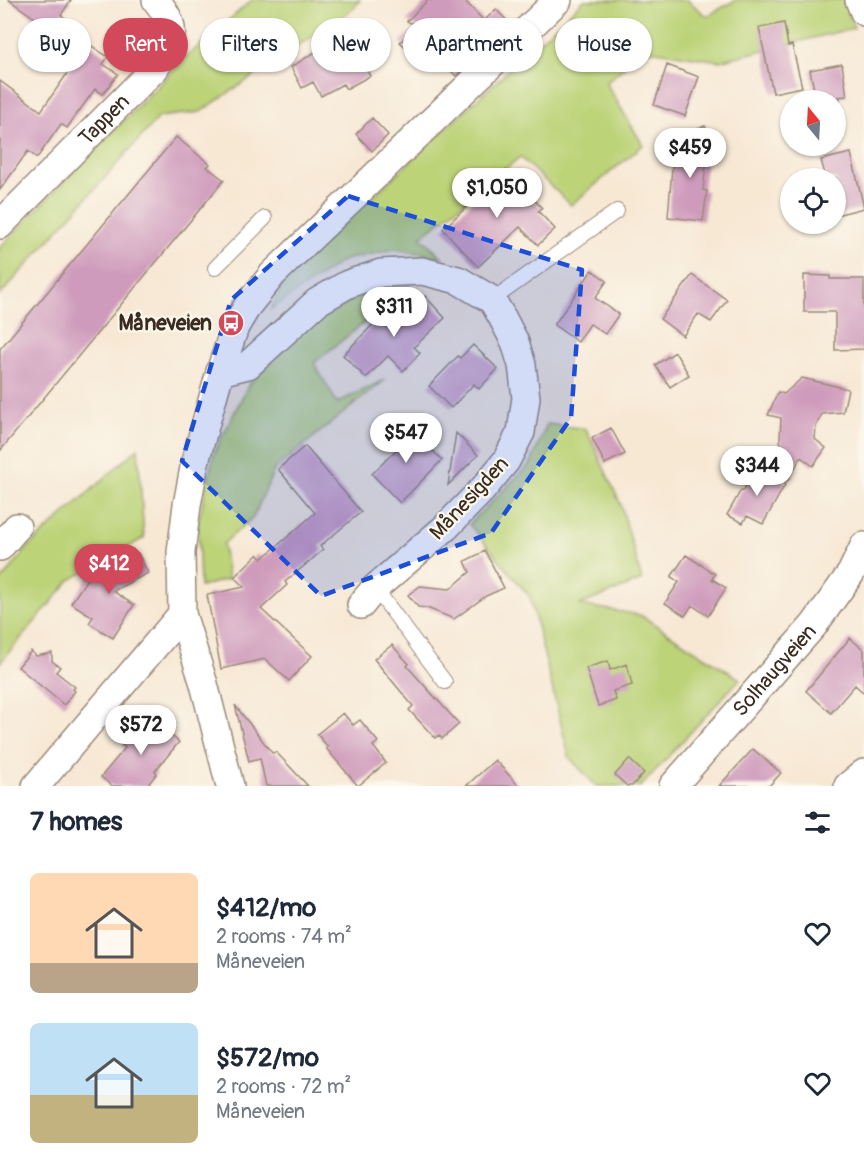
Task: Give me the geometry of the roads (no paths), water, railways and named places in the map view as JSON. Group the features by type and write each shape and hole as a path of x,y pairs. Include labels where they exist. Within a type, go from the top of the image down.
{"street":[{"name":"Tappen","path":"0,225 155,68 170,45 171,30 166,13 156,0"},
{"path":"230,786 204,684 182,614 181,552 195,462 235,327 248,305 273,274 558,0"},
{"path":"859,0 864,12"},
{"path":"220,372 248,365 316,302 348,284 381,273 422,271 458,280 492,300"},
{"name":"Månesigden","path":"368,596 446,527 483,489 506,460 521,432 526,398 522,365 514,342 492,300"},
{"path":"0,547 17,527"},
{"name":"Solhaugveien","path":"673,786 814,625 851,573 864,546"},
{"path":"36,786 182,614"},
{"path":"848,786 864,773"}],"lane":[{"path":"492,300 617,211"},
{"path":"215,268 265,218"},
{"path":"368,596 445,682"}],"place":[{"name":"Måneveien","path":"231,323"}]}
